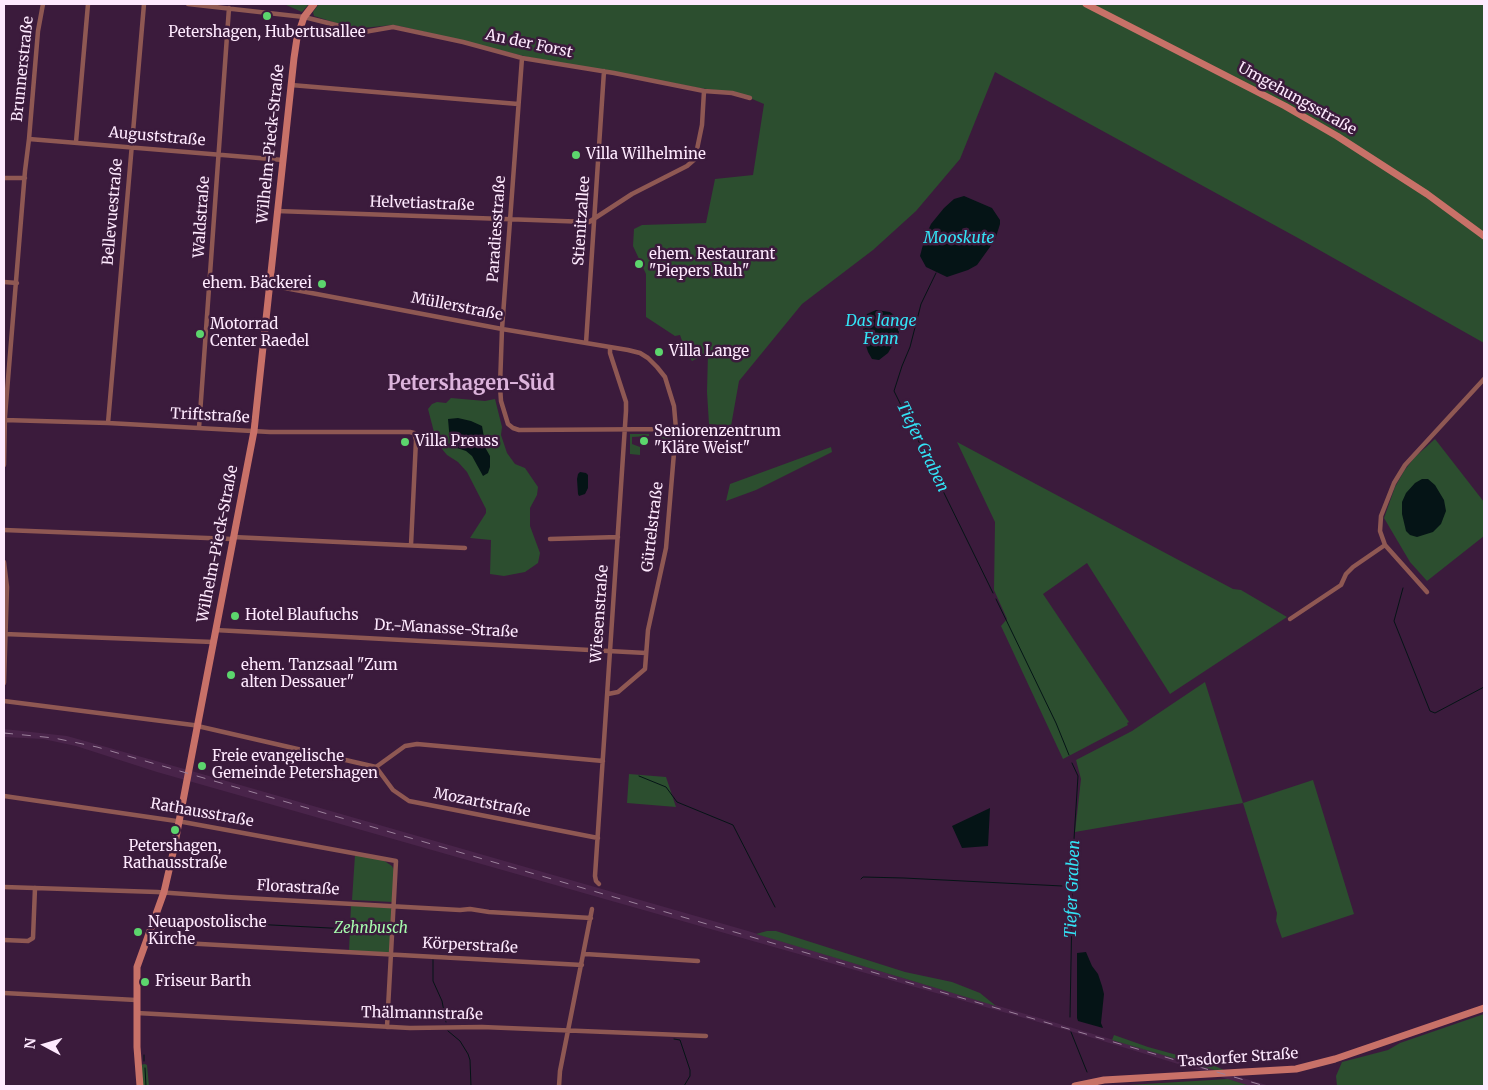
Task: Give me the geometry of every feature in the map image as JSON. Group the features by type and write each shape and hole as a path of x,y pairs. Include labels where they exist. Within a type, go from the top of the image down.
{"street":[{"name":"Brunnerstraße","path":"4,465 4,420 30,139 37,38 42,4"},
{"path":"76,142 88,4"},
{"name":"Bellevuestraße","path":"108,423 144,4"},
{"name":"An der Forst","path":"188,4 304,17 364,32 393,27 463,42 522,58 750,98"},
{"name":"Wilhelm-Pieck-Straße","path":"140,1086 137,1047 136,967 164,892 254,431 295,48 304,17 314,4"},
{"name":"Umgehungsstraße","path":"1086,4 1285,106 1337,136 1427,194 1484,236"},
{"name":"Waldstraße","path":"199,428 229,8"},
{"name":"Paradiesstraße","path":"522,58 502,329 500,395 503,412 508,424 519,430 625,430"},
{"name":"Stienitzallee","path":"586,342 604,71"},
{"path":"291,85 518,104"},
{"path":"594,219 632,194 687,166 695,159 702,125 704,91"},
{"name":"Auguststraße","path":"30,139 283,160"},
{"path":"4,178 25,178"},
{"name":"Helvetiastraße","path":"277,211 589,222 594,219"},
{"path":"4,282 17,283"},
{"name":"Müllerstraße","path":"269,285 640,353"},
{"name":"Wiesenstraße","path":"599,884 595,876 626,402 610,348"},
{"name":"Gürtelstraße","path":"608,694 618,692 645,668 648,630 666,548 676,429 674,406 665,377 648,358 640,353"},
{"path":"1428,592 1385,545 1380,531 1381,516 1400,472 1484,379"},
{"name":"Triftstraße","path":"4,420 108,423 254,431 414,433 416,440 411,545"},
{"path":"625,430 676,429"},
{"path":"4,530 464,548"},
{"path":"550,539 618,537"},
{"path":"1290,619 1342,585 1346,574 1353,567 1385,545"},
{"path":"4,562 7,587 4,634 4,683"},
{"name":"Dr.-Manasse-Straße","path":"215,630 646,653"},
{"path":"4,634 213,642"},
{"path":"4,701 197,726 376,767 405,746 417,744 603,761"},
{"name":"Mozartstraße","path":"376,767 398,794 408,801 598,838"},
{"name":"Rathausstraße","path":"4,796 179,821 396,861 394,906"},
{"name":"Florastraße","path":"4,887 164,892 460,910 470,909 489,912 591,918"},
{"path":"4,940 28,942 33,938 35,888"},
{"path":"387,1027 394,906"},
{"path":"559,1086 592,909"},
{"name":"Körperstraße","path":"146,940 582,965"},
{"path":"585,954 698,961"},
{"path":"4,993 136,1000"},
{"name":"Tasdorfer Straße","path":"1075,1086 1104,1080 1296,1069 1335,1059 1484,1008"},
{"name":"Thälmannstraße","path":"137,1013 387,1027 482,1027 706,1036"}],"shaded area":[{"path":"4,729 67,736 195,772 748,931 1270,1086 1250,1086 1070,1031 157,772 76,746 43,739 4,737"}],"green space":[{"path":"284,4 309,4 302,12"},
{"path":"319,4 1484,4 1484,343 1298,238 995,72 960,159 916,211 873,250 802,304 739,381 731,426 709,424 707,392 708,353 692,361 686,352 680,335 675,336 646,317 646,274 633,246 634,229 642,225 706,223 715,179 753,175 764,104 738,93 699,88 528,57 404,27 393,25 362,28 346,26 314,16 313,12"},
{"path":"451,398 485,401 495,399 502,427 501,435 507,453 515,464 525,468 538,487 537,495 530,508 530,526 540,553 538,563 525,572 504,576 490,574 491,540 470,538 486,513 486,509 467,472 442,449 435,436 428,409 432,404 437,402 446,403"},
{"path":"630,434 649,434 649,436 632,437 632,444 640,447 640,455 630,454"},
{"path":"654,434 670,434 669,448 657,447 659,438 654,436"},
{"path":"1435,439 1484,502 1484,536 1427,581 1410,562 1384,518 1395,487 1404,471 1414,458"},
{"path":"957,442 1233,589 1241,590 1287,617 1170,694 1087,563 1043,594 1129,722 1127,723 1128,725 1063,759 1001,626 1007,619 994,590 995,522"},
{"path":"831,447 832,452 756,490 726,501 730,484"},
{"path":"1205,682 1243,803 1075,832 1081,779 1076,760 1132,731"},
{"path":"629,774 666,777 676,807 627,803"},
{"path":"1313,780 1354,914 1282,938 1276,921 1277,913 1243,803"},
{"name":"Zehnbusch","path":"355,855 383,860 392,866 395,872 393,902 352,900"},
{"name":"Zehnbusch","path":"351,905 392,907 391,953 349,951"},
{"path":"776,931 905,972 952,982 980,993 996,1006 756,934"},
{"path":"1484,1014 1484,1086 1337,1086 1336,1076 1342,1062 1388,1050 1400,1043"},
{"path":"1114,1035 1148,1047 1213,1065 1228,1072 1221,1072 1112,1040"},
{"path":"140,1065 147,1065 149,1086 142,1086"},
{"path":"1228,1079 1250,1086 1111,1086"}],"water":[{"name":"Mooskute","path":"964,196 992,208 1000,220 1000,224 995,240 977,265 947,277 926,267 920,256 931,224 954,199"},
{"name":"Das lange Fenn","path":"876,310 890,312 899,319 900,327 898,336 888,353 879,360 872,359 868,352 863,326 867,314"},
{"path":"458,418 482,426 486,449 490,456 488,473 483,476 472,456 450,442 448,419"},
{"path":"580,472 588,475 588,488 585,494 579,496 577,479"},
{"path":"1422,479 1428,479 1435,485 1444,500 1446,511 1441,524 1433,532 1417,537 1410,535 1406,531 1402,514 1402,502 1406,493 1415,483"},
{"path":"990,808 988,846 962,848 952,826"},
{"path":"1086,952 1098,974 1104,994 1101,1023 1103,1028 1078,1021 1077,1018 1077,953"}],"waterway":[{"name":"Tiefer Graben","path":"936,273 921,304 910,347 894,391 993,593"},
{"path":"1403,588 1394,621 1430,711 1435,713 1484,687"},
{"name":"Tiefer Graben","path":"996,599 1056,723 1069,755"},
{"name":"Tiefer Graben","path":"1070,1017 1073,855 1078,776 1072,763"},
{"path":"639,776 666,787 677,802 733,825 775,907"},
{"path":"861,879 863,877 904,878 1062,886"},
{"path":"252,924 349,929"},
{"path":"352,929 391,931"},
{"path":"433,960 433,981 442,1001 446,1022"},
{"path":"448,1031 460,1041 468,1054 471,1086"},
{"name":"Tiefer Graben","path":"1071,1032 1087,1072"},
{"path":"674,1039 680,1040 690,1070 690,1076 684,1086"},
{"path":"144,1055 144,1061"},
{"path":"145,1068 146,1086"}],"railway":[{"path":"4,733 54,738 97,747 1265,1086"}],"place":[{"name":"Petershagen, Hubertusallee","path":"267,16"},
{"name":"Villa Wilhelmine","path":"576,155"},
{"name":"ehem. Restaurant \"Piepers Ruh\"","path":"639,264"},
{"name":"ehem. Bäckerei","path":"322,284"},
{"name":"Motorrad Center Raedel","path":"200,334"},
{"name":"Villa Lange","path":"659,352"},
{"name":"Seniorenzentrum \"Kläre Weist\"","path":"644,441"},
{"name":"Villa Preuss","path":"405,442"},
{"name":"Hotel Blaufuchs","path":"235,616"},
{"name":"ehem. Tanzsaal \"Zum alten Dessauer\"","path":"231,675"},
{"name":"Freie evangelische Gemeinde Petershagen","path":"202,766"},
{"name":"Petershagen, Rathausstraße","path":"175,830"},
{"name":"Neuapostolische Kirche","path":"138,932"},
{"name":"Friseur Barth","path":"145,982"}],"district":[{"name":"Petershagen-Süd","path":"471,384"}]}
